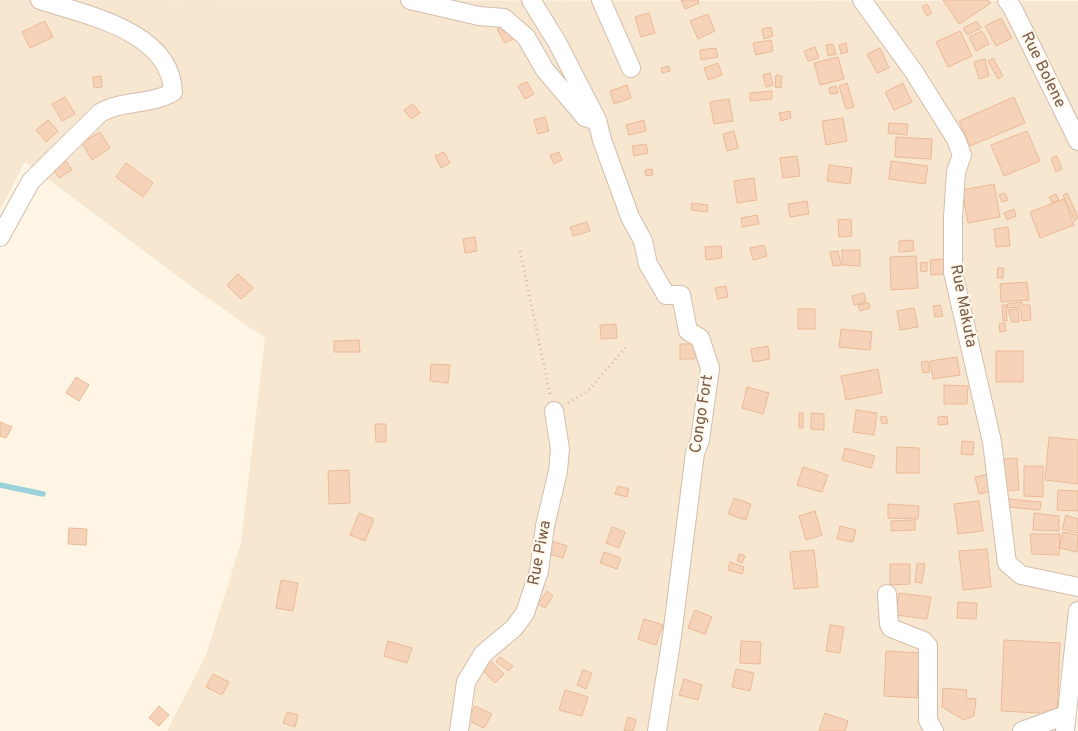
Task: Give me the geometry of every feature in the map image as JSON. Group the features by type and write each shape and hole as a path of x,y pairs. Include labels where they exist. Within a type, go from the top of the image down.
{"street":[{"path":"0,237 31,181 100,113 108,108 160,98 173,92 163,60 143,40 124,28 40,0"},
{"path":"410,0 480,16 504,18 526,37 545,70 585,117 597,120"},
{"name":"Congo Fort","path":"531,0 557,42 597,120 602,140 630,217 643,241 648,264 666,295 681,294 688,332 700,338 710,368 700,440 695,453 672,636 657,731"},
{"path":"600,0 631,68"},
{"name":"Rue Makuta","path":"862,0 914,72 956,139 962,155 956,172 953,272 992,442 1007,563 1021,575 1078,587"},
{"name":"Rue Bolene","path":"1007,0 1078,141"},
{"name":"Rue Piwa","path":"459,731 466,682 483,654 514,628 525,613 539,571 545,526 558,471 560,449 554,412"},
{"path":"887,594 891,628 924,641 928,646 928,720 934,731"},
{"path":"1022,731 1065,723 1078,611"}],"path":[{"path":"520,251 554,412 587,392 626,347"}],"shaded area":[{"path":"0,0 1078,1 1078,662 1060,731 167,731 206,655 241,543 265,338 192,287 25,162 0,210"}],"building":[{"path":"681,0 698,0 699,3 685,9"},
{"path":"943,0 988,0 991,3 959,24"},
{"path":"927,4 932,13 927,16 922,7"},
{"path":"649,13 655,33 641,37 635,17"},
{"path":"708,14 715,31 698,39 690,21"},
{"path":"1001,18 1012,38 996,46 985,26"},
{"path":"45,21 53,37 30,48 22,32"},
{"path":"977,21 981,28 967,35 963,28"},
{"path":"507,24 515,38 505,43 497,29"},
{"path":"771,27 773,36 764,39 762,29"},
{"path":"960,31 972,56 948,67 936,42"},
{"path":"982,31 989,44 976,51 969,37"},
{"path":"771,40 773,51 756,55 753,43"},
{"path":"846,43 848,52 841,54 839,45"},
{"path":"833,44 836,54 828,56 826,45"},
{"path":"815,47 819,58 808,61 804,51"},
{"path":"716,48 718,57 701,60 700,50"},
{"path":"880,48 889,68 877,73 867,54"},
{"path":"838,57 844,79 820,85 814,63"},
{"path":"993,58 1003,76 998,79 988,61"},
{"path":"985,59 989,76 979,79 974,62"},
{"path":"718,63 722,75 708,80 704,68"},
{"path":"669,66 670,71 662,73 661,68"},
{"path":"770,73 773,85 766,87 763,75"},
{"path":"776,75 782,76 781,88 775,87"},
{"path":"101,76 102,87 94,88 93,77"},
{"path":"527,82 534,94 525,99 518,86"},
{"path":"847,83 854,107 846,109 839,86"},
{"path":"903,83 912,102 894,110 885,92"},
{"path":"627,85 631,98 614,104 610,91"},
{"path":"836,86 838,93 830,94 829,88"},
{"path":"772,91 772,99 750,101 750,93"},
{"path":"65,97 75,114 62,121 52,104"},
{"path":"1014,97 1025,123 970,146 959,121"},
{"path":"729,99 733,121 714,124 710,102"},
{"path":"413,104 420,113 411,119 404,110"},
{"path":"790,111 791,118 781,121 779,113"},
{"path":"545,117 549,131 538,134 534,120"},
{"path":"843,118 847,141 826,145 822,121"},
{"path":"48,120 58,131 46,142 36,130"},
{"path":"644,120 646,131 629,135 626,125"},
{"path":"889,123 908,124 907,135 888,133"},
{"path":"734,131 738,148 727,151 723,134"},
{"path":"1027,131 1040,161 1004,176 991,145"},
{"path":"100,132 110,148 92,160 82,143"},
{"path":"896,137 932,139 931,159 895,157"},
{"path":"646,144 648,153 634,156 632,146"},
{"path":"444,152 450,163 441,168 435,156"},
{"path":"559,152 562,160 554,164 550,155"},
{"path":"797,156 800,176 783,178 780,158"},
{"path":"1057,156 1062,169 1056,172 1051,158"},
{"path":"66,161 72,170 59,178 53,169"},
{"path":"891,161 928,166 925,184 889,179"},
{"path":"126,163 153,183 143,197 116,177"},
{"path":"829,165 852,168 850,184 827,181"},
{"path":"652,169 653,175 646,176 645,170"},
{"path":"754,178 757,200 737,203 734,181"},
{"path":"994,184 1000,217 968,223 962,190"},
{"path":"1005,193 1008,200 1002,202 999,195"},
{"path":"1067,193 1078,217 1075,221 1063,195"},
{"path":"1056,194 1059,200 1052,203 1049,197"},
{"path":"1064,199 1074,225 1040,238 1030,212"},
{"path":"807,201 809,214 790,217 788,204"},
{"path":"692,203 708,205 707,212 691,210"},
{"path":"1014,209 1016,216 1007,220 1004,213"},
{"path":"757,215 759,224 742,227 741,218"},
{"path":"851,219 852,236 839,237 838,220"},
{"path":"587,222 590,231 573,236 570,227"},
{"path":"1008,227 1010,246 996,247 994,229"},
{"path":"475,237 477,251 465,253 463,239"},
{"path":"913,240 914,251 899,252 899,241"},
{"path":"764,245 767,256 753,260 750,248"},
{"path":"721,246 722,258 706,260 705,247"},
{"path":"842,250 860,250 860,266 842,265"},
{"path":"838,251 841,265 833,266 830,252"},
{"path":"916,256 918,288 891,290 890,257"},
{"path":"944,259 945,274 931,275 930,260"},
{"path":"927,262 927,271 921,272 920,263"},
{"path":"998,268 1004,268 1003,278 997,278"},
{"path":"238,274 253,288 241,299 227,285"},
{"path":"1027,282 1029,300 1001,302 1000,284"},
{"path":"726,286 728,297 718,299 715,288"},
{"path":"864,293 866,302 854,305 852,296"},
{"path":"1022,302 1023,305 1030,305 1031,320 1022,321 1020,307 1007,308 1007,304"},
{"path":"869,303 870,308 860,311 858,305"},
{"path":"940,305 943,316 935,317 933,306"},
{"path":"1002,305 1006,305 1007,321 1003,321"},
{"path":"914,308 918,327 900,330 897,311"},
{"path":"798,309 815,309 815,329 798,329"},
{"path":"1018,309 1019,322 1012,322 1008,310"},
{"path":"1005,323 1006,331 1000,332 999,324"},
{"path":"616,324 617,338 601,339 600,325"},
{"path":"841,329 872,332 870,350 839,347"},
{"path":"359,340 360,352 334,352 334,341"},
{"path":"680,344 695,344 695,359 680,359"},
{"path":"768,346 770,359 753,362 751,349"},
{"path":"996,351 1023,351 1023,382 996,382"},
{"path":"957,357 960,375 933,379 930,361"},
{"path":"928,361 930,372 923,373 921,362"},
{"path":"431,364 450,365 448,383 430,381"},
{"path":"878,369 882,393 846,400 841,376"},
{"path":"76,377 89,385 79,401 66,393"},
{"path":"944,385 968,386 967,404 944,404"},
{"path":"747,387 769,393 763,414 742,408"},
{"path":"856,410 877,413 874,435 853,432"},
{"path":"799,413 803,413 803,428 799,428"},
{"path":"811,413 824,414 824,430 811,429"},
{"path":"886,416 888,423 882,424 880,417"},
{"path":"947,416 948,424 938,425 938,417"},
{"path":"0,422 12,427 6,438 0,436"},
{"path":"375,424 386,424 386,442 376,442"},
{"path":"1049,437 1078,440 1078,484 1045,480"},
{"path":"962,441 974,442 973,455 961,454"},
{"path":"897,447 919,448 919,473 896,473"},
{"path":"845,448 875,456 871,468 842,460"},
{"path":"1017,458 1019,490 1006,491 1004,459"},
{"path":"1024,466 1043,466 1043,497 1024,496"},
{"path":"803,467 828,475 822,492 797,485"},
{"path":"349,470 350,503 329,504 328,471"},
{"path":"989,474 993,491 979,494 975,477"},
{"path":"618,486 629,489 627,497 615,494"},
{"path":"1058,490 1078,491 1078,511 1057,510"},
{"path":"734,498 751,504 746,520 728,514"},
{"path":"1008,499 1041,502 1040,510 1007,507"},
{"path":"979,501 983,531 958,534 954,504"},
{"path":"888,504 919,506 918,519 888,518"},
{"path":"815,511 822,535 806,540 799,516"},
{"path":"359,513 374,519 365,541 350,535"},
{"path":"1034,513 1059,516 1059,531 1033,530"},
{"path":"1066,515 1078,519 1078,533 1062,529"},
{"path":"915,520 915,530 891,531 891,521"},
{"path":"840,526 856,530 853,542 837,539"},
{"path":"612,527 625,532 619,548 606,543"},
{"path":"69,528 87,529 86,545 68,544"},
{"path":"1063,532 1078,535 1077,552 1059,548"},
{"path":"1030,534 1060,534 1059,555 1032,554"},
{"path":"549,540 567,546 563,558 545,553"},
{"path":"987,549 991,587 963,590 959,551"},
{"path":"814,550 818,587 794,589 790,552"},
{"path":"604,552 621,558 617,569 600,563"},
{"path":"739,554 745,556 742,563 737,561"},
{"path":"730,562 744,567 742,574 728,570"},
{"path":"917,563 925,564 922,583 915,582"},
{"path":"890,564 910,564 910,584 890,585"},
{"path":"281,580 298,583 293,611 276,608"},
{"path":"547,591 553,596 545,608 538,604"},
{"path":"899,593 931,597 927,619 896,615"},
{"path":"958,602 977,603 976,619 957,618"},
{"path":"695,610 712,617 705,634 688,628"},
{"path":"644,619 663,625 656,645 638,639"},
{"path":"830,625 844,627 840,653 826,651"},
{"path":"1004,640 1060,643 1057,714 1001,711"},
{"path":"388,641 412,648 407,663 384,656"},
{"path":"741,641 761,642 760,664 740,663"},
{"path":"886,651 920,653 917,698 884,696"},
{"path":"500,657 513,666 509,671 496,662"},
{"path":"489,659 504,674 495,683 480,668"},
{"path":"736,669 754,673 750,691 732,687"},
{"path":"583,670 592,673 586,689 577,685"},
{"path":"213,674 229,682 222,695 206,687"},
{"path":"684,679 702,685 698,700 679,695"},
{"path":"943,688 967,690 966,698 976,699 974,716 964,720 942,707"},
{"path":"565,690 588,697 582,716 559,710"},
{"path":"159,706 169,715 159,726 149,718"},
{"path":"475,706 492,714 484,728 468,720"},
{"path":"287,712 298,715 295,727 283,723"},
{"path":"825,713 848,721 845,731 819,731"},
{"path":"628,717 636,720 633,731 624,731"}],"waterway":[{"path":"0,485 43,494"}]}
